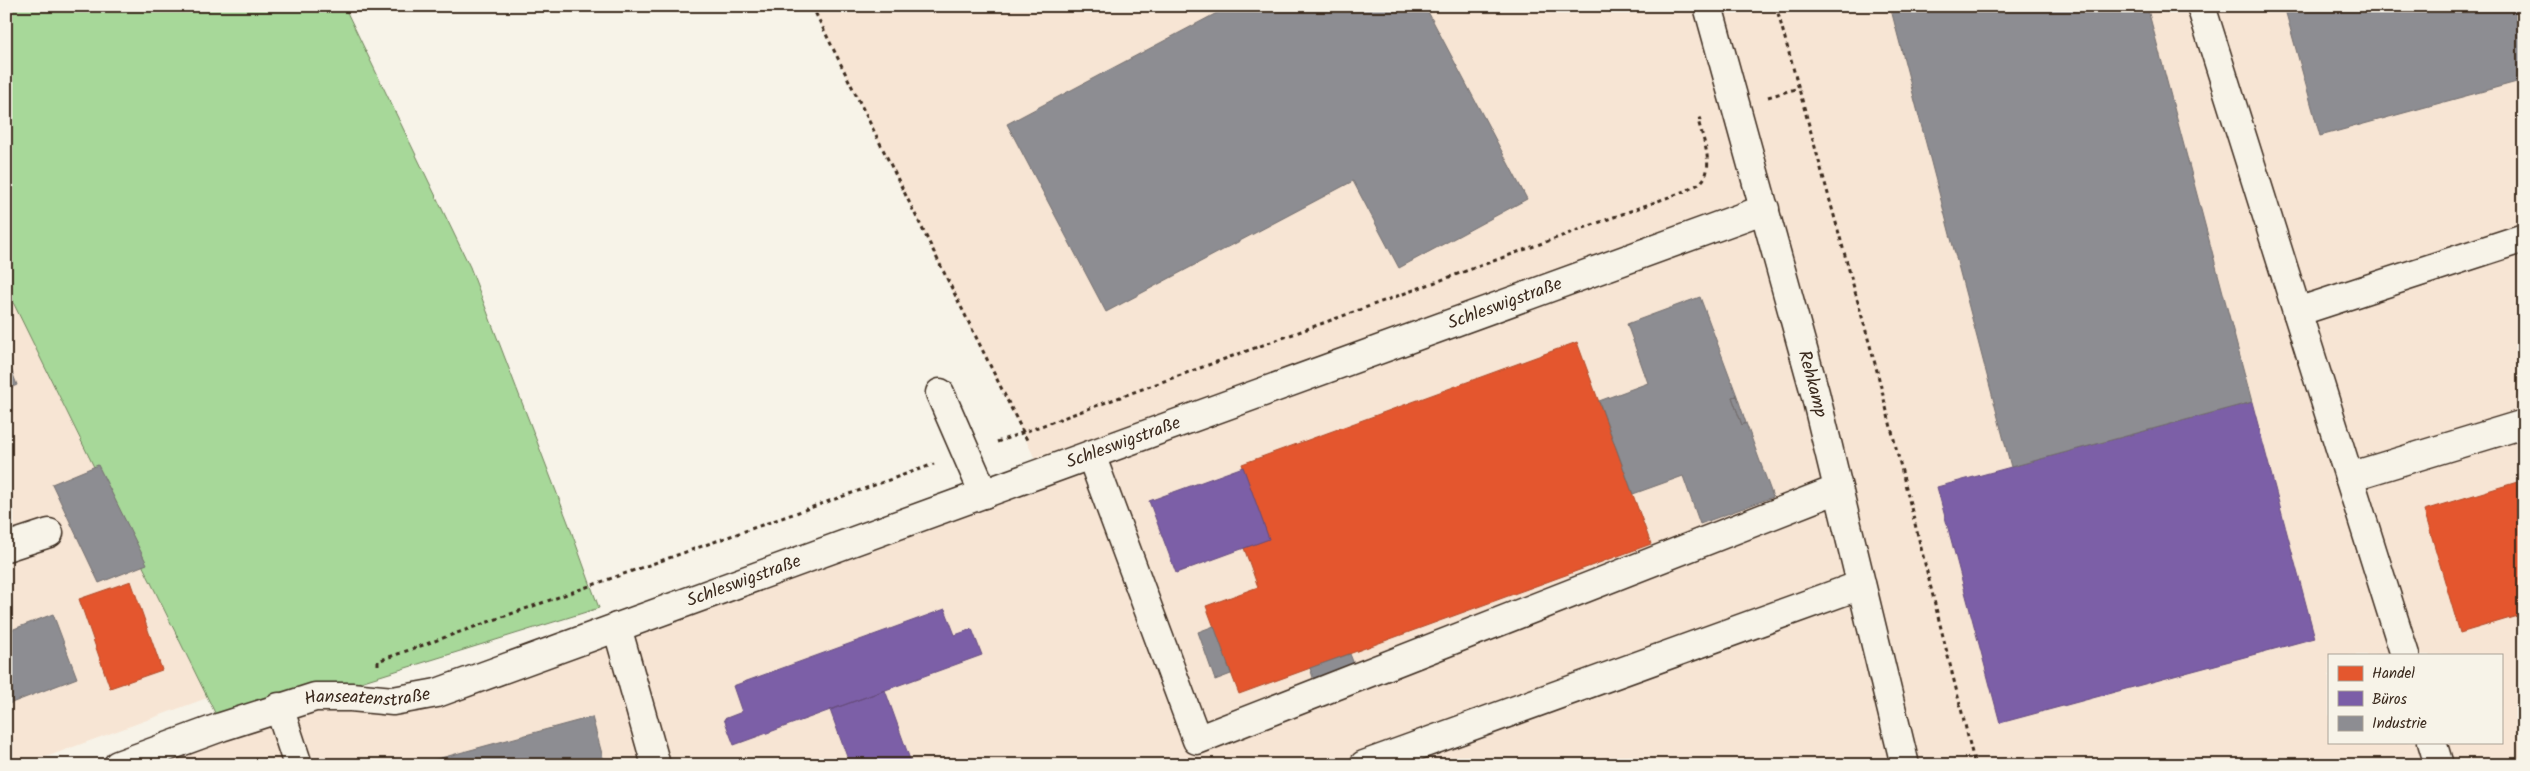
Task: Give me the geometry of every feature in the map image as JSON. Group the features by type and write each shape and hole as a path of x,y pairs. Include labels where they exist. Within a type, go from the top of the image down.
{"street":[{"name":"Rehkamp","path":"1708,6 1815,393 1906,765"},
{"path":"2201,6 2405,654"},
{"name":"Schleswigstraße","path":"617,627 1765,209"},
{"path":"2297,312 2524,238"},
{"path":"940,393 984,494"},
{"path":"2349,477 2524,424"},
{"path":"1091,455 1197,740 1838,489"},
{"path":"6,547 49,533"},
{"path":"1364,765 1861,585"},
{"path":"617,627 656,765"},
{"name":"Hanseatenstraße","path":"118,765 279,707 315,697 393,702 437,693 617,627"},
{"path":"279,707 298,765"},
{"path":"2433,744 2439,765"}],"path":[{"path":"812,6 1042,472"},
{"path":"1776,6 1877,371 1975,765"},
{"path":"369,699 378,661 1023,433 1688,190 1702,182 1706,172 1707,162 1698,120 1736,106 1799,88"}],"shaded area":[{"path":"812,6 2524,6 2524,765 118,765 279,707 393,701 1042,473"},
{"path":"6,288 207,698 24,765 6,765"}],"green space":[{"path":"6,6 344,6 470,267 599,608 354,684 312,683 218,719 6,288"}],"building: Handel":[{"path":"1577,342 1651,544 1239,694 1206,606 1258,587 1244,548 1269,539 1242,464"},
{"path":"2524,480 2524,614 2460,633 2424,510"},
{"path":"131,581 162,670 110,688 79,599"}],"building: Büros":[{"path":"2252,402 2315,638 2000,723 1937,487"},
{"path":"1243,467 1269,539 1176,573 1149,501"},
{"path":"945,609 955,635 972,629 982,655 734,745 724,719 742,712 733,686"},
{"path":"885,690 912,765 850,765 830,710"}],"building: Industrie":[{"path":"1230,6 1425,6 1527,199 1399,268 1353,181 1106,312 1007,124"},
{"path":"1890,6 2147,6 2252,402 2011,467"},
{"path":"2284,6 2524,6 2524,80 2320,136"},
{"path":"1700,297 1737,396 1732,397 1742,425 1746,423 1773,497 1700,524 1683,476 1633,494 1599,401 1648,383 1627,324"},
{"path":"6,356 17,385 6,390"},
{"path":"1737,396 1746,423 1742,425 1732,397"},
{"path":"98,465 147,564 99,583 52,484"},
{"path":"53,614 77,678 6,705 6,632"},
{"path":"1214,626 1231,674 1215,680 1198,632"},
{"path":"1350,654 1356,669 1315,684 1310,668"},
{"path":"592,717 605,765 415,765"}]}
